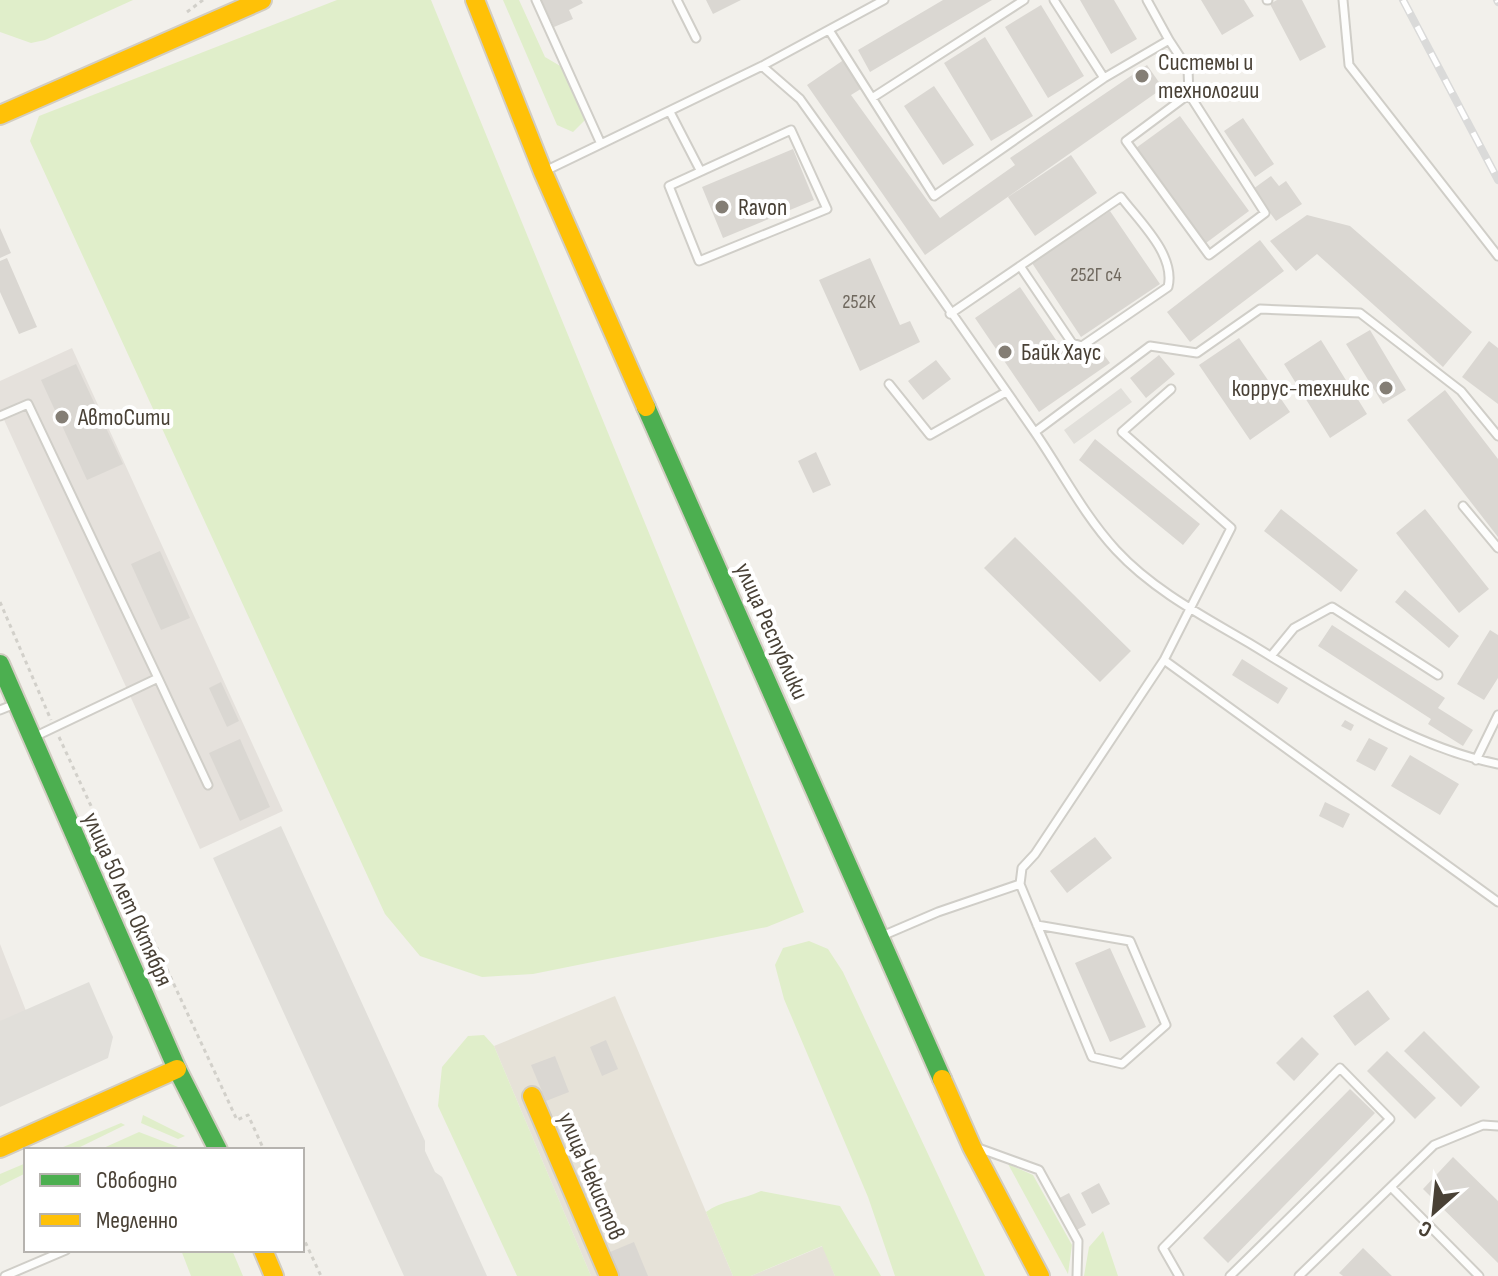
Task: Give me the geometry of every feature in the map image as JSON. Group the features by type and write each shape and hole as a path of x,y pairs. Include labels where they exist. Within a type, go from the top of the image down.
{"main road":[{"path":"0,115 262,0"},
{"name":"улица Республики","path":"475,0 543,172 972,1147 1040,1276"},
{"name":"улица 50 лет Октября","path":"0,664 8,706 32,738 177,1069 217,1148"},
{"path":"0,1148 177,1069"},
{"name":"улица Чекистов","path":"532,1096 609,1276"},
{"path":"264,1252 274,1276"}],"lane":[{"path":"536,0 601,144"},
{"path":"677,0 696,38"},
{"path":"862,0 867,9"},
{"path":"543,172 762,66 882,0"},
{"path":"872,98 1024,0"},
{"path":"1054,0 1104,78"},
{"path":"1147,0 1188,69 1189,94 1265,213 1209,255 1126,141 1189,94"},
{"path":"1343,0 1349,65 1498,256"},
{"path":"829,30 934,196 1104,78 1169,40"},
{"path":"762,66 800,99 1035,432 1091,520 1117,551 1144,576 1190,607 1392,726 1476,760 1498,764"},
{"path":"670,112 700,170"},
{"path":"791,130 827,209 699,261 669,186 700,170 791,130"},
{"path":"950,314 1020,266 1121,197 1163,254 1171,275 1168,287 1082,346 1072,343 1020,266"},
{"path":"1035,432 1150,346 1197,353 1260,309 1360,313 1461,391 1498,436"},
{"path":"889,384 930,435 1006,392"},
{"path":"1037,925 1130,941 1166,1025 1122,1064 1092,1057 1037,925 1020,884 1022,868 1035,854 1164,660 1231,528 1122,432 1171,389"},
{"path":"0,416 28,404 208,785"},
{"path":"1463,506 1498,548"},
{"path":"1271,656 1294,628 1332,607 1438,675"},
{"path":"1164,660 1498,902"},
{"path":"32,738 158,678"},
{"path":"1476,760 1498,715"},
{"path":"880,937 938,912 1020,884"},
{"path":"1179,1276 1163,1248 1340,1068 1390,1119 1230,1276"},
{"path":"1299,1276 1309,1273 1434,1145 1483,1125 1498,1126"},
{"path":"972,1147 994,1151 1039,1170 1078,1241 1077,1276"},
{"path":"1391,1187 1479,1276"},
{"path":"5,1276 61,1252"}],"path":[{"path":"0,602 54,727 237,1120 248,1115 263,1148"},
{"path":"304,1239 321,1276"}],"shaded area":[{"path":"72,348 283,811 200,849 0,411 0,381"},
{"path":"1121,388 1132,402 1074,444 1064,430"},
{"path":"281,826 425,1141 425,1151 435,1172 442,1177 487,1276 404,1276 213,858"},
{"path":"0,944 28,1016 0,1028"},
{"path":"89,982 113,1037 108,1058 0,1107 0,1021"},
{"path":"615,996 733,1276 591,1276 494,1046"},
{"path":"823,1246 835,1276 751,1276"}],"green space":[{"path":"0,0 133,0 45,40 31,43 0,32"},
{"path":"337,0 431,0 804,912 767,927 533,974 482,977 420,956 385,914 30,141 39,116"},
{"path":"503,0 519,0 545,57 567,70 588,117 573,132 557,125"},
{"path":"809,941 828,949 843,972 985,1276 895,1276 868,1197 784,999 775,965 783,948"},
{"path":"484,1035 494,1046 591,1276 517,1276 438,1106 442,1067 468,1036"},
{"path":"143,1115 185,1136 178,1139 141,1123"},
{"path":"121,1123 125,1125 78,1148 61,1148"},
{"path":"139,1132 181,1148 103,1148"},
{"path":"24,1164 24,1174 0,1186 0,1174"},
{"path":"1008,1164 1033,1175 1072,1245 1068,1274"},
{"path":"761,1191 840,1206 881,1276 835,1276 822,1246 751,1276 733,1276 706,1212"},
{"path":"1103,1231 1118,1276 1084,1276 1089,1247"},
{"path":"182,1252 233,1252 243,1276 191,1276"}],"building":[{"path":"541,0 581,0 583,3 569,10 573,19 554,27"},
{"path":"706,0 741,0 713,14"},
{"path":"943,0 992,0 870,72 858,50"},
{"path":"1080,0 1114,0 1137,39 1111,54"},
{"path":"1201,0 1244,0 1254,16 1222,35"},
{"path":"1277,0 1302,0 1326,47 1300,61 1270,4"},
{"path":"1041,5 1084,76 1048,98 1005,27"},
{"path":"985,37 1033,116 991,141 944,63"},
{"path":"845,59 864,87 851,95 940,218 1015,165 1010,158 1147,65 1163,88 925,255 807,85"},
{"path":"934,86 974,145 943,165 904,106"},
{"path":"1180,116 1249,211 1206,243 1136,148"},
{"path":"1243,118 1274,164 1255,177 1224,131"},
{"path":"793,149 814,200 723,238 702,187"},
{"path":"1071,155 1097,193 1035,236 1008,197"},
{"path":"1271,176 1279,186 1286,181 1302,204 1276,221 1253,189"},
{"path":"1110,211 1160,284 1081,337 1032,263"},
{"path":"1307,215 1350,226 1472,332 1443,367 1317,254 1296,271 1270,241"},
{"path":"0,228 11,253 0,258"},
{"path":"1260,240 1284,271 1190,342 1167,312"},
{"path":"7,258 37,327 19,334 0,292 0,261"},
{"path":"870,258 900,325 910,321 920,342 860,371 819,280"},
{"path":"1020,287 1071,362 1096,344 1110,363 1039,412 975,318"},
{"path":"1370,330 1406,390 1383,404 1346,344"},
{"path":"1239,338 1290,412 1250,440 1199,365"},
{"path":"1321,340 1367,414 1330,438 1284,364"},
{"path":"1489,341 1498,348 1498,404 1462,377"},
{"path":"1159,355 1175,374 1146,398 1130,378"},
{"path":"936,360 951,379 923,400 908,381"},
{"path":"76,364 123,464 87,480 41,380"},
{"path":"1445,390 1498,459 1498,537 1407,420"},
{"path":"1095,439 1200,524 1183,545 1079,460"},
{"path":"816,452 831,485 813,493 798,461"},
{"path":"1281,509 1358,570 1341,592 1264,531"},
{"path":"1425,509 1489,589 1459,613 1396,533"},
{"path":"1015,537 1131,651 1100,682 984,568"},
{"path":"160,551 190,618 161,630 131,564"},
{"path":"1405,590 1459,636 1449,648 1395,602"},
{"path":"1332,625 1445,698 1438,708 1473,730 1463,746 1428,724 1431,719 1318,646"},
{"path":"1490,630 1498,635 1498,678 1484,700 1457,684"},
{"path":"1242,659 1288,688 1278,704 1232,675"},
{"path":"221,682 239,721 227,727 209,688"},
{"path":"1345,720 1354,725 1351,731 1341,726"},
{"path":"1369,738 1388,748 1375,771 1356,761"},
{"path":"240,739 270,807 240,821 209,753"},
{"path":"1410,755 1459,784 1440,815 1391,786"},
{"path":"1325,802 1350,814 1343,828 1319,816"},
{"path":"1095,837 1112,858 1067,893 1050,871"},
{"path":"1110,948 1146,1027 1110,1042 1075,963"},
{"path":"1368,990 1390,1019 1355,1046 1333,1016"},
{"path":"1424,1031 1480,1087 1461,1107 1404,1051"},
{"path":"1302,1037 1319,1054 1294,1081 1276,1063"},
{"path":"606,1040 618,1069 602,1076 590,1047"},
{"path":"1387,1051 1436,1098 1415,1119 1367,1071"},
{"path":"555,1056 569,1092 546,1101 531,1065"},
{"path":"1350,1089 1375,1113 1228,1263 1203,1238"},
{"path":"578,1123 591,1154 574,1161 561,1130"},
{"path":"1453,1157 1498,1201 1498,1263 1423,1189"},
{"path":"1099,1183 1110,1204 1092,1214 1081,1193"},
{"path":"1069,1193 1086,1225 1071,1233 1054,1201"},
{"path":"634,1242 648,1276 619,1276 610,1252"},
{"path":"1363,1248 1392,1276 1343,1276 1339,1273"}],"railway":[{"path":"1403,0 1498,180"}],"traffic: fast":[{"path":"646,407 942,1079"},
{"path":"0,664 177,1069 217,1148"}],"traffic: slow":[{"path":"0,115 262,0"},
{"path":"475,0 543,172 646,407"},
{"path":"0,1148 177,1069"},
{"path":"942,1079 972,1147 1040,1276"},
{"path":"532,1096 609,1276"},
{"path":"264,1252 274,1276"}],"place":[{"name":"Системы и технологии","path":"1142,76"},
{"name":"Ravon","path":"722,207"},
{"name":"Байк Хаус","path":"1005,352"},
{"name":"коррус-техникс","path":"1386,388"},
{"name":"АвтоСити","path":"62,417"}]}
